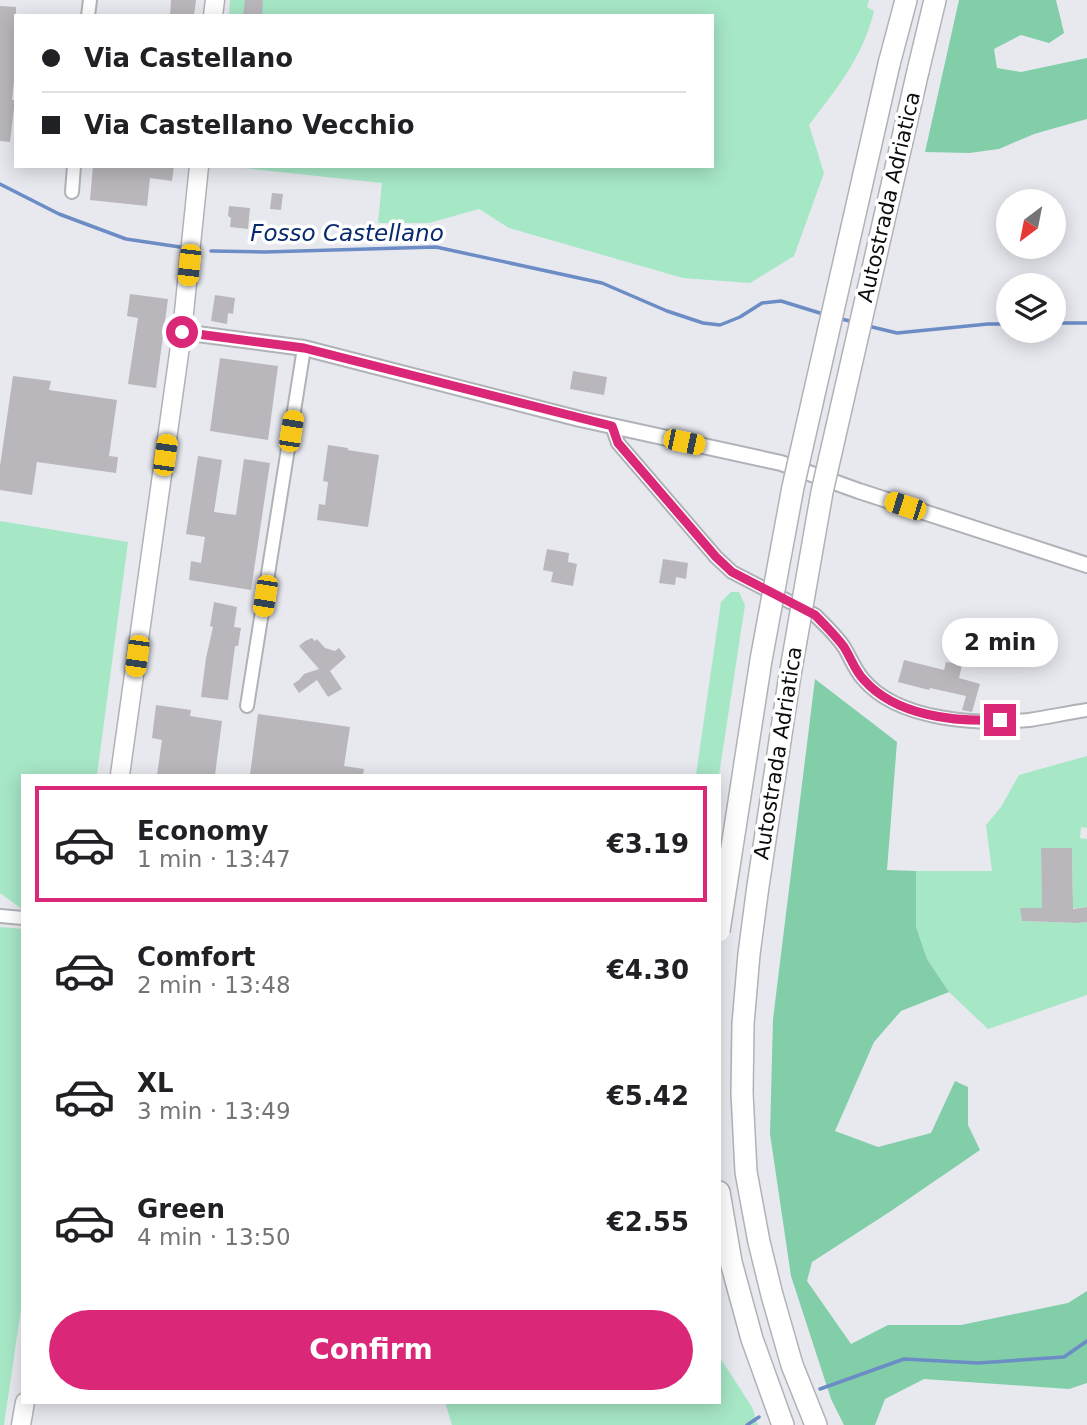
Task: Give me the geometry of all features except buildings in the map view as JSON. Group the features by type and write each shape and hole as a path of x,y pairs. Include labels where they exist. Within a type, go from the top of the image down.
{"highway":[{"name":"Autostrada Adriatica","path":"721,918 761,660 793,487 906,0"},
{"name":"Autostrada Adriatica","path":"816,1425 792,1365 772,1295 746,1172 742,1093 743,1024 758,886 790,675 822,492 936,0"},
{"path":"721,1203 732,1262 752,1339 783,1425"}],"main road":[{"path":"120,774 182,332 199,168"},
{"path":"21,1425 25,1404"}],"street":[{"path":"72,192 74,168"},
{"path":"182,332 304,348 612,426 780,463 1087,565"},
{"path":"247,706 304,348"},
{"path":"612,426 618,443 724,564 732,572 815,615 843,645 863,679 886,700 912,710 972,721 1027,720 1087,710"},
{"path":"0,916 21,918"}],"green space":[{"path":"230,0 869,0 867,7 874,11 856,58 809,125 824,173 794,256 750,283 683,278 509,228 479,209 429,223 378,223 382,183 243,168 714,168 714,14 229,14"},
{"path":"959,0 1056,0 1064,33 1049,43 1021,35 994,49 997,68 1021,72 1087,58 1087,119 1034,134 999,149 969,153 925,152"},
{"path":"0,521 128,542 97,774 21,774 21,909 0,893"},
{"path":"731,592 739,592 745,605 719,774 696,774 721,602"},
{"path":"815,679 897,742 887,870 916,871 916,927 927,959 949,992 901,1011 874,1042 835,1131 878,1147 931,1133 955,1081 968,1087 968,1125 980,1150 812,1262 807,1281 851,1344 888,1325 961,1325 1068,1303 1087,1291 1087,1383 1069,1389 924,1379 885,1399 875,1425 844,1425 831,1399 791,1276 770,1134 773,1019"},
{"path":"1087,756 1087,828 1081,827 1080,838 1087,839 1087,907 1020,908 1022,921 1087,922 1087,995 988,1029 949,992 927,959 916,927 916,871 992,871 986,825 1001,807 1019,775","holes":["1041,848 1072,848 1073,895 1042,896"]},
{"path":"0,927 21,929 21,1309 4,1425 0,1425"},
{"path":"721,1359 752,1407 758,1425 452,1425 446,1404 721,1404"}],"waterway":[{"name":"Fosso Castellano","path":"0,184 59,214 126,239 180,247"},
{"name":"Fosso Castellano","path":"211,251 436,247 602,283 703,323 720,325 740,317 762,303 781,301 823,314"},
{"name":"Fosso Castellano","path":"837,318 854,322"},
{"name":"Fosso Castellano","path":"1066,323 1087,323"},
{"name":"Fosso Castellano","path":"868,326 897,333 996,324"},
{"path":"820,1389 904,1359 978,1363 1064,1357 1087,1341"},
{"path":"747,1425 759,1417"}],"route":[{"path":"182,332 304,348 612,426 618,443 716,557 732,572 815,615 843,645 863,679 886,700 912,710 943,717 972,721 1000,720"}]}
